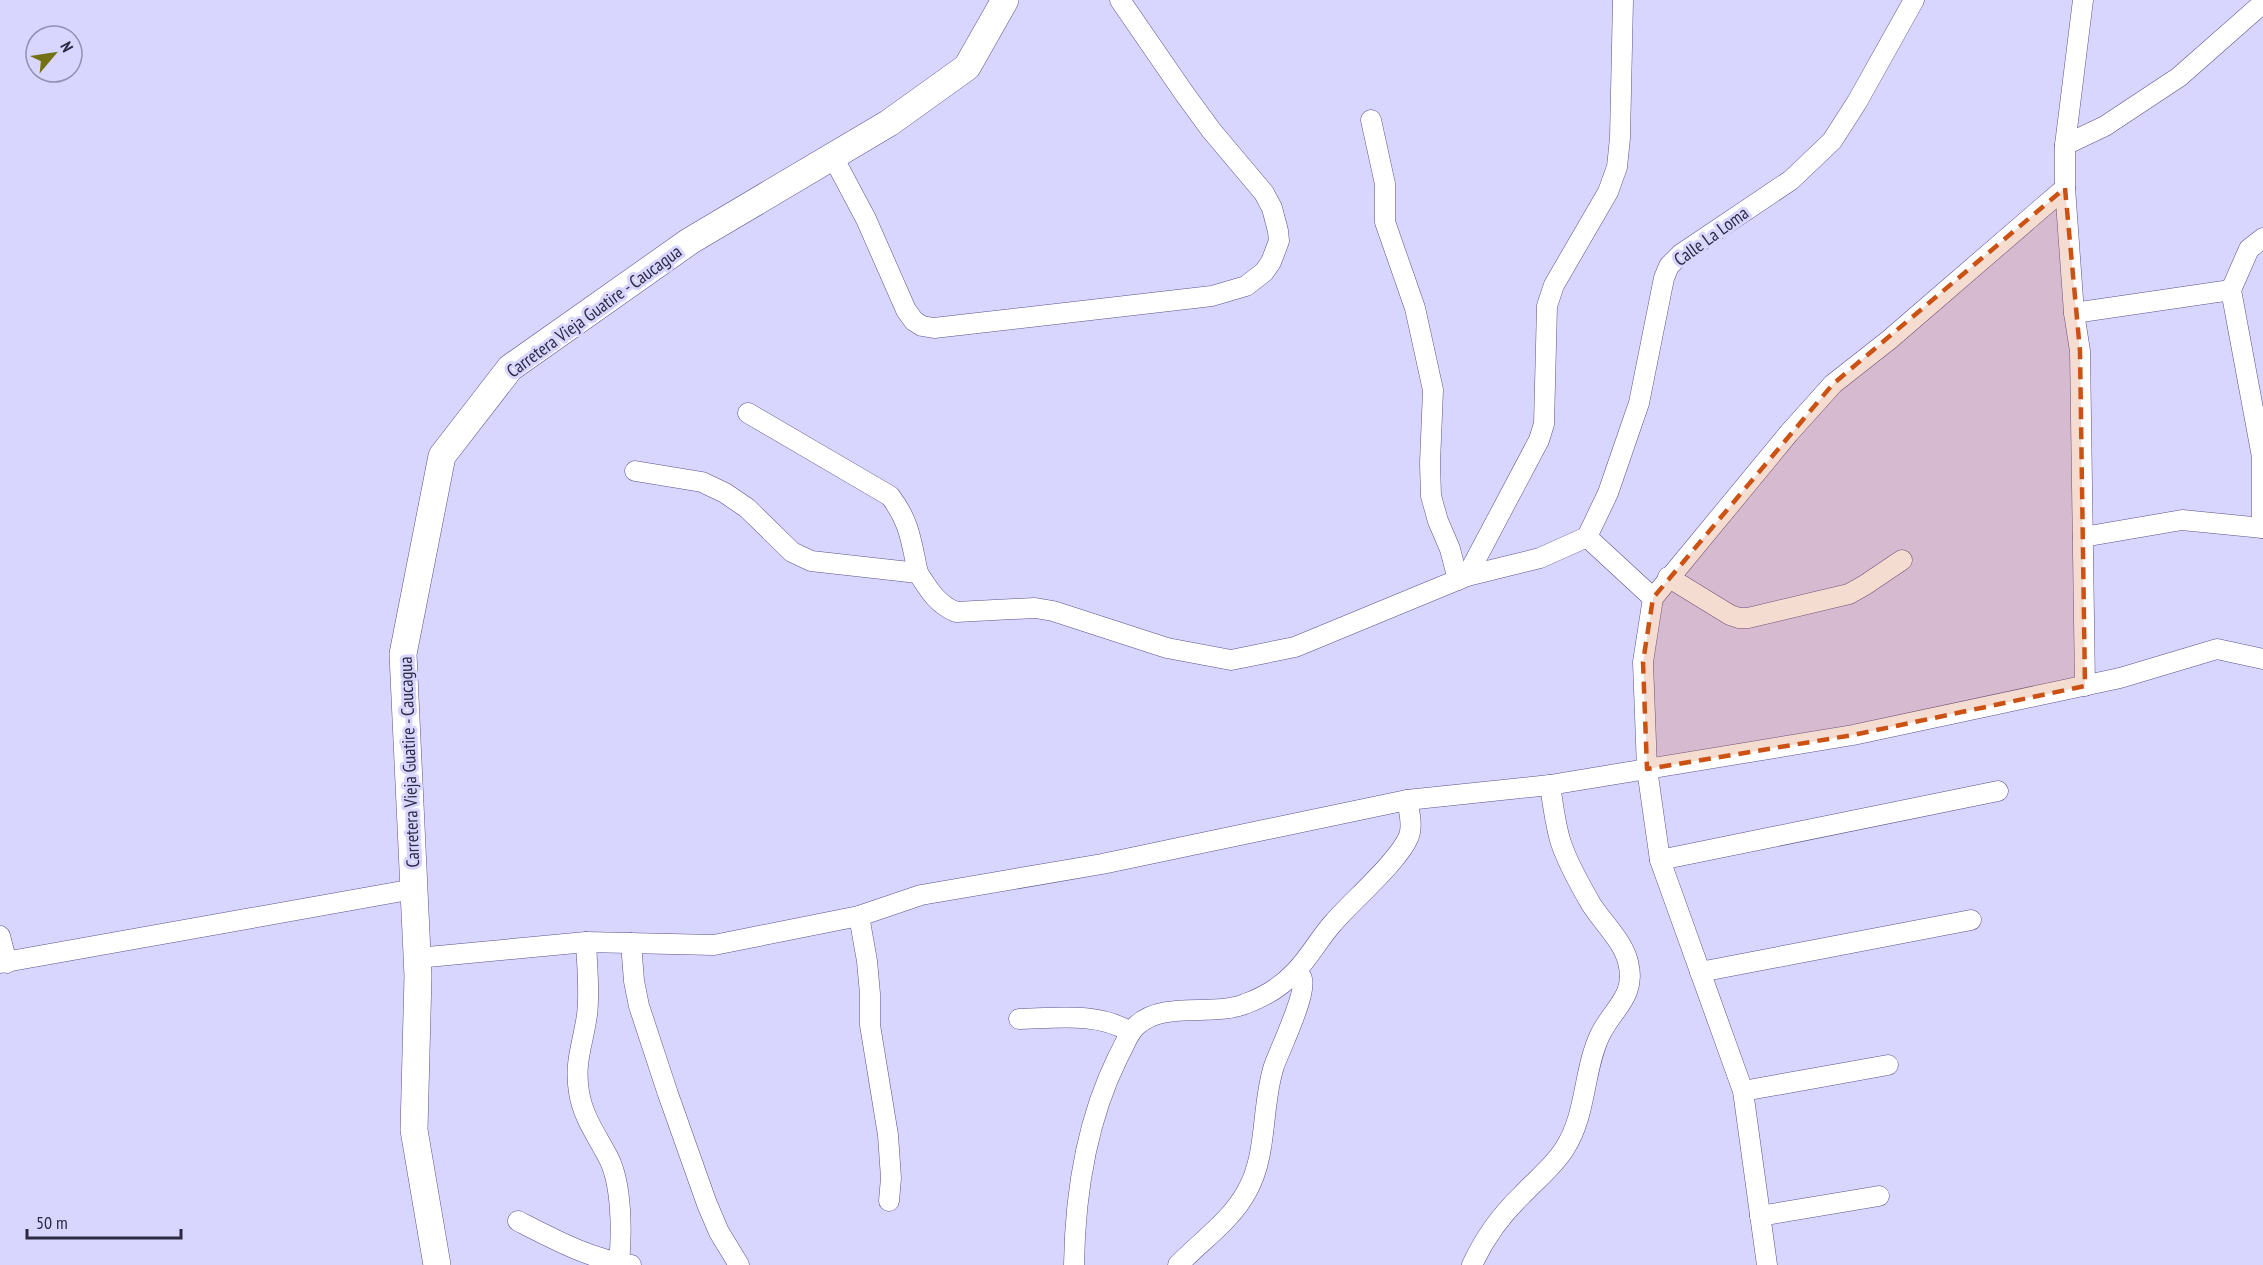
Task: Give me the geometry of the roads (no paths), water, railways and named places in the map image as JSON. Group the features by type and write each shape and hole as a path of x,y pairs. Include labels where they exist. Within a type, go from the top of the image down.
{"main road":[{"name":"Carretera Vieja Guatire - Caucagua","path":"437,1265 414,1130 417,958 403,654 442,456 510,368 690,242 889,123 968,67 1005,0"}],"street":[{"path":"833,157 866,219 906,310 914,321 922,326 934,328 988,320 1093,311 1212,296 1246,286 1264,272 1276,252 1278,231 1272,208 1264,193 1211,130 1120,0"},
{"path":"1463,578 1539,440 1544,424 1547,306 1554,285 1608,192 1617,167 1620,138 1623,0"},
{"name":"Calle La Loma","path":"1587,537 1608,493 1639,403 1664,278 1669,266 1681,254 1791,180 1832,141 1857,102 1914,0"},
{"path":"2084,0 2065,145 2074,313 2080,351 2085,686"},
{"path":"2065,145 2105,126 2179,77 2263,3"},
{"path":"1371,120 1384,184 1385,222 1415,308 1433,390 1431,496 1438,521 1463,578"},
{"path":"1767,1265 1743,1091 1660,860 1647,768 1642,662 1653,598 1789,433 1833,384 2066,188"},
{"path":"2083,537 2182,520 2263,528 2262,457 2231,290 2249,249 2263,237"},
{"path":"2074,313 2231,290"},
{"path":"748,413 890,496 902,512 908,526 918,573 935,599 945,608 957,612 1035,608 1053,610 1167,648 1231,660 1295,647 1463,578 1540,558 1587,537 1653,598"},
{"path":"635,471 702,482 725,492 747,508 792,552 811,561 918,573"},
{"path":"1668,577 1730,615 1748,618 1849,594 1902,560"},
{"path":"417,958 586,942 714,945 859,916 921,895 1102,864 1407,800 1550,785 1853,735 2120,678 2217,649 2263,659"},
{"path":"1472,1265 1504,1214 1555,1162 1565,1147 1581,1112 1596,1045 1607,1023 1622,1005 1629,986 1630,974 1625,952 1584,892 1561,844 1550,785"},
{"path":"1660,860 1998,791"},
{"path":"1074,1265 1078,1195 1088,1141 1100,1098 1130,1032 1150,1016 1163,1012 1227,1009 1243,1005 1272,991 1296,972 1332,923 1399,853 1411,826 1407,800"},
{"path":"0,936 4,963 414,889"},
{"path":"859,916 867,961 870,1025 888,1135 891,1178 888,1201"},
{"path":"1700,972 1971,920"},
{"path":"518,1221 571,1248 597,1258 625,1264 616,1178 583,1108 577,1077 589,992 586,942"},
{"path":"631,944 639,1006 672,1105 707,1204 719,1232 739,1265"},
{"path":"1178,1265 1232,1214 1253,1179 1274,1067 1303,987 1302,980 1296,972"},
{"path":"1019,1020 1059,1018 1105,1021 1119,1025 1130,1032"},
{"path":"1743,1091 1888,1065"},
{"path":"1760,1216 1879,1196"}]}
